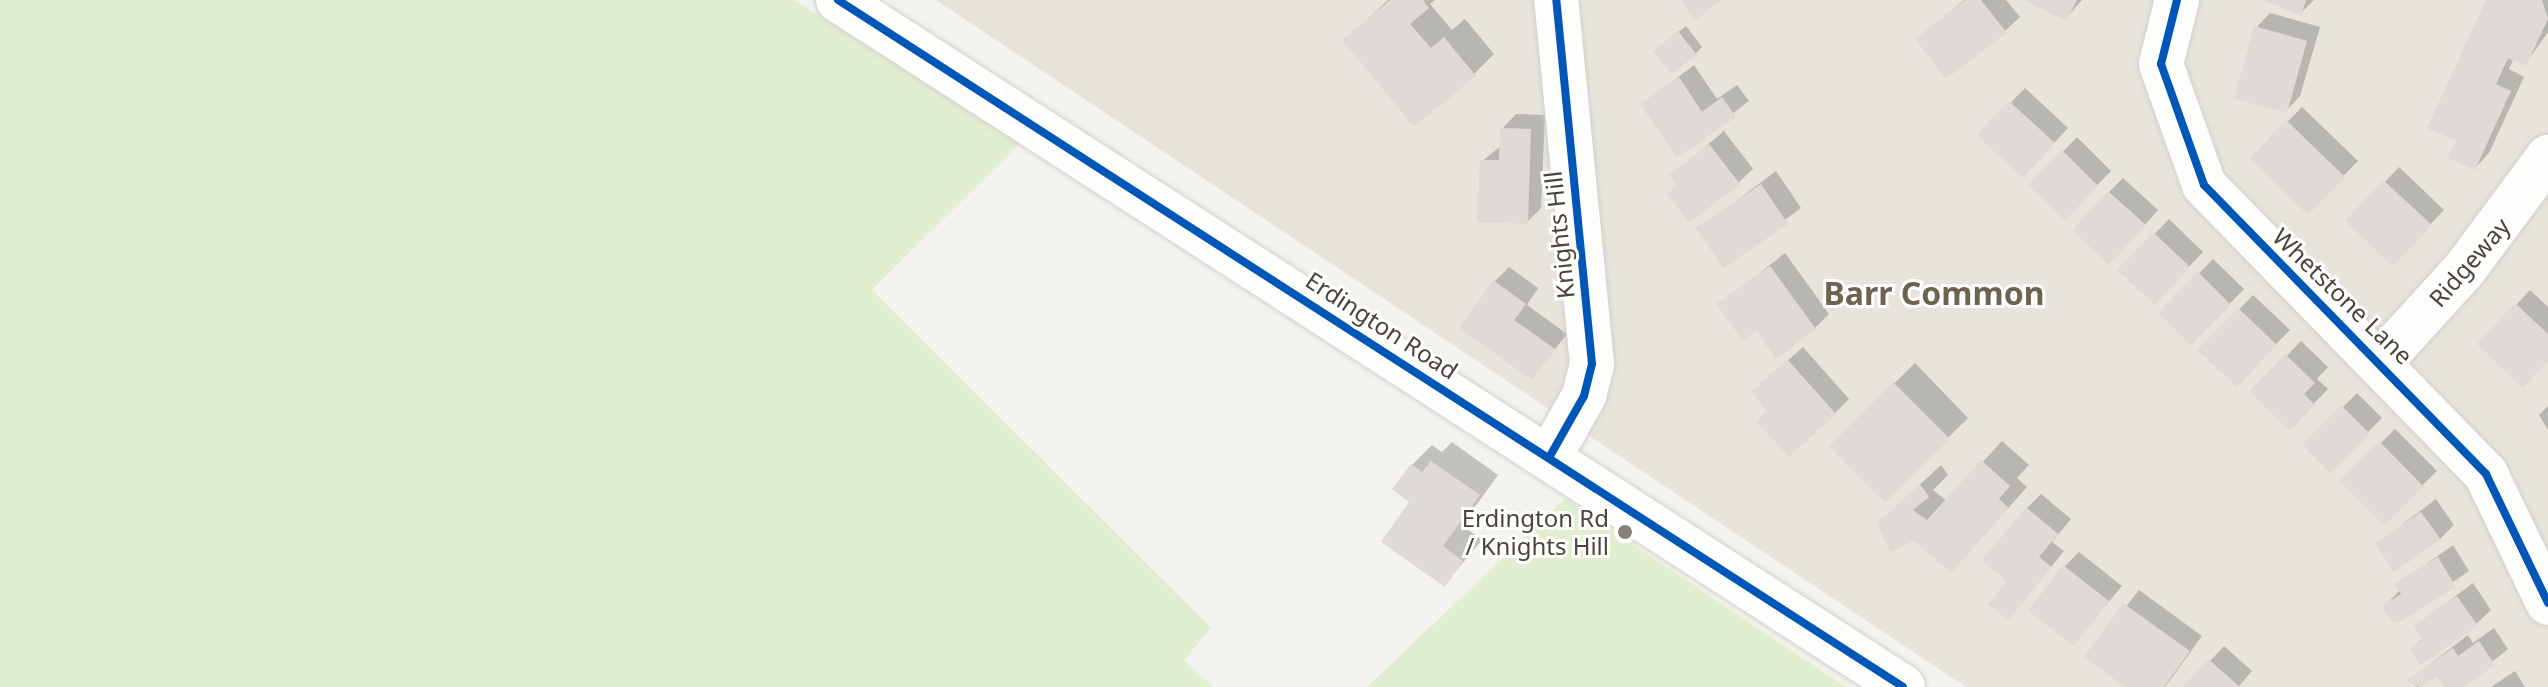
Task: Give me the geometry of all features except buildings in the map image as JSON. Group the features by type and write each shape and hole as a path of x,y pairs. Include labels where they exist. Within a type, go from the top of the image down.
{"street":[{"name":"Erdington Road","path":"838,0 1550,456 1903,687"},
{"name":"Knights Hill","path":"1550,456 1584,396 1592,364 1556,0"},
{"name":"Whetstone Lane","path":"2177,0 2161,64 2204,185 2382,360 2486,474 2534,533 2548,603"},
{"name":"Ridgeway","path":"2382,360 2474,259 2548,157"}],"shaded area":[{"path":"936,0 2548,0 2548,687 1966,687"}],"green space":[{"path":"0,0 794,0 1021,142 872,290 1211,628 1184,660 1213,687 0,687"},
{"path":"1565,499 1846,687 1367,687"}],"cycle path":[{"path":"838,0 1903,687"},
{"path":"1550,456 1584,396 1592,364 1556,0"},
{"path":"2177,0 2161,64 2204,185 2486,474 2548,603"}],"place":[{"name":"Erdington Rd / Knights Hill","path":"1625,532"}],"district":[{"name":"Barr Common","path":"1934,293"}]}
